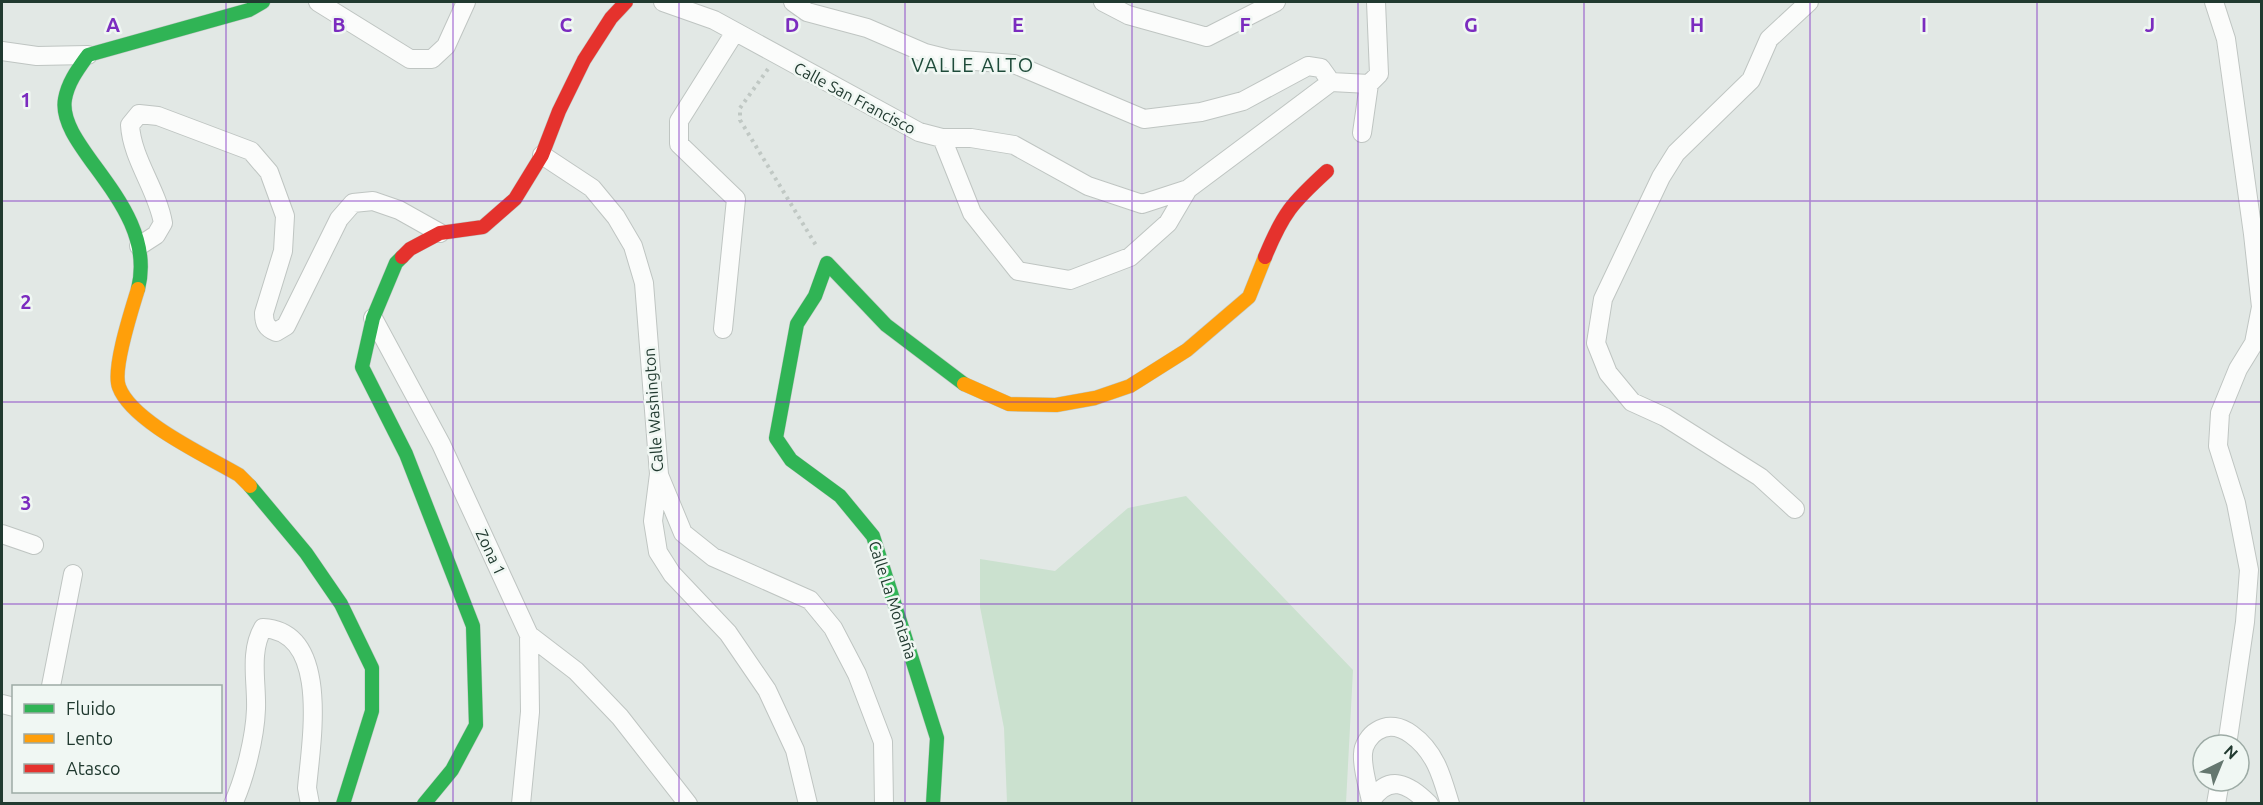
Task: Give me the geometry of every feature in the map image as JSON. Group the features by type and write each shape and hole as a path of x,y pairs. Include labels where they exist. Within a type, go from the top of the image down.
{"street":[{"path":"2,51 37,56 88,55 249,10 264,2"},
{"path":"318,2 410,59 432,59 446,46 466,2"},
{"path":"424,804 452,770 476,725 473,626 406,454 362,367 374,318 396,263 410,249 440,233 483,227 515,199 542,155 559,111 584,60 611,18 626,2"},
{"name":"Calle San Francisco","path":"663,2 714,21 919,132 942,138 971,138 1014,145 1088,186 1142,204 1188,189 1331,82"},
{"path":"794,2 807,12 867,28 926,53 949,58 1014,64 1144,118 1201,112 1243,100 1308,66 1321,68 1331,82 1369,84"},
{"path":"1103,2 1128,15 1207,37 1276,2"},
{"path":"1362,133 1369,84 1379,74 1376,2"},
{"path":"1795,509 1760,477 1665,417 1632,402 1608,373 1596,344 1603,299 1660,177 1676,153 1751,80 1770,39 1809,2"},
{"path":"2214,2 2226,39 2261,307 2258,344 2238,369 2220,413 2218,446 2236,503 2249,570 2245,622 2229,733"},
{"path":"723,329 736,199 680,144 679,121 735,32"},
{"path":"88,55 72,76 64,101 71,131 106,178 130,219 139,246 141,276 119,360 118,386 130,405 155,427 239,475 259,495 306,553 341,604 372,668 372,711 343,804"},
{"path":"139,246 156,235 163,224 160,205 131,137 130,125 139,114 158,116 251,151 269,172 285,216 283,251 264,312 264,322 269,329 276,332 285,326 339,219 353,203 373,201 399,210 440,233"},
{"path":"942,138 972,213 1018,271 1070,280 1130,257 1168,223 1188,189"},
{"name":"Calle Washington","path":"542,155 592,188 616,216 633,246 644,283 659,474 653,521 658,552 672,574 728,633 767,690 795,750 808,804"},
{"path":"827,263 886,325 969,388 1009,404 1056,405 1095,398 1130,386 1187,350 1249,297 1278,222 1295,200 1327,171"},
{"name":"Calle La Montaña","path":"827,263 815,296 797,324 776,438 790,460 840,496 873,536 937,738 933,804"},
{"name":"Zona 1","path":"374,318 441,444 529,635 531,712 521,804"},
{"path":"659,474 682,533 713,557 810,600 833,628 857,674 883,742 884,804"},
{"path":"2,534 34,545"},
{"path":"51,685 73,573"},
{"path":"233,804 241,786 256,712 255,641 263,628 280,629 300,647 314,691 306,788 310,804"},
{"path":"529,635 576,671 620,717 688,804"},
{"path":"1429,804 1415,791 1394,784 1386,785 1371,801 1363,754 1370,736 1376,731 1384,727 1401,728 1416,738 1436,763 1450,804"}],"path":[{"path":"777,56 740,108 740,120 827,263"}],"green space":[{"path":"1186,496 1353,670 1346,803 1007,803 1004,728 980,607 980,559 1055,571 1128,508"}],"traffic: fast":[{"path":"138,289 141,259 134,231 122,205 76,138 66,118 65,99 68,87 88,55 249,10 263,2"},
{"path":"402,257 396,263 373,318 362,367 406,454 473,626 476,725 452,770 424,804"},
{"path":"933,804 937,738 873,536 840,496 791,460 776,438 797,324 815,296 827,263 886,325 964,384"},
{"path":"250,486 306,553 341,604 372,668 372,711 343,804"}],"traffic: slow":[{"path":"964,384 1009,404 1056,405 1095,398 1130,386 1187,350 1249,297 1265,257"},
{"path":"138,289 120,353 119,387 127,400 154,425 239,475 250,486"}],"traffic: jam":[{"path":"402,257 410,249 440,233 483,227 515,199 542,155 559,111 584,60 611,18 626,2"},
{"path":"1265,257 1283,219 1305,192 1327,171"}],"district":[{"name":"VALLE ALTO","path":"973,65"}]}
